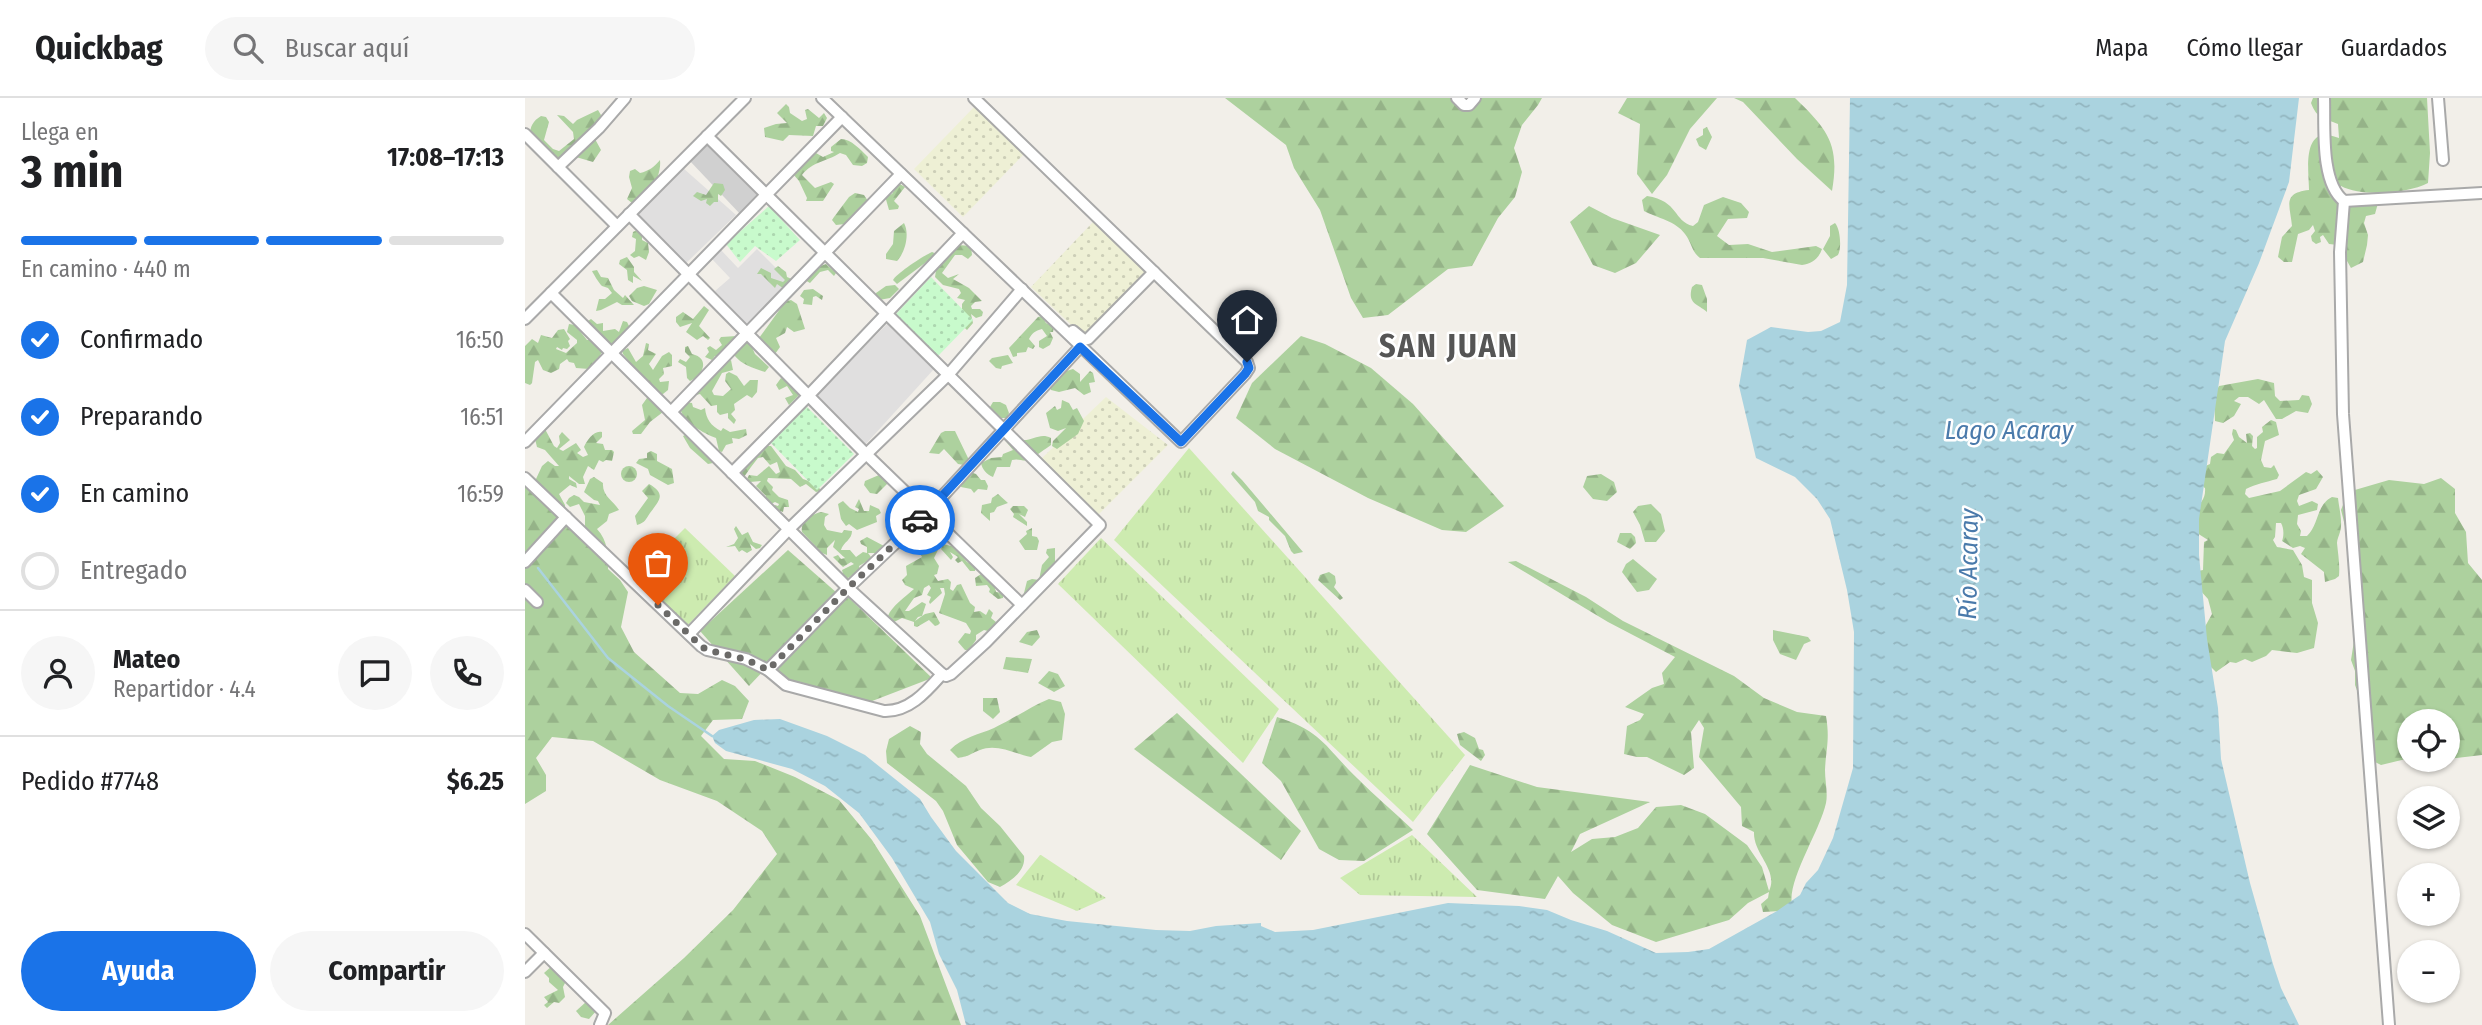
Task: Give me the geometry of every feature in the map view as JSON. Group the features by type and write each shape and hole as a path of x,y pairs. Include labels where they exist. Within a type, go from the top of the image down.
{"street":[{"path":"558,167 599,128 621,102 608,98"},
{"path":"726,98 736,107"},
{"path":"525,320 745,98"},
{"path":"822,98 1181,442 1249,368 1247,362 974,98"},
{"path":"1457,98 1464,105 1469,105 1475,98"},
{"path":"2324,98 2325,152 2332,186 2344,201 2340,251 2343,414 2389,1025"},
{"path":"2438,98 2443,160"},
{"path":"525,442 842,117"},
{"path":"525,134 617,226"},
{"path":"551,293 848,588 941,674 951,674 1022,605 1100,525 707,136"},
{"path":"671,412 901,174"},
{"path":"2344,201 2482,193"},
{"path":"629,214 866,454 1022,605"},
{"path":"732,473 887,315 963,233"},
{"path":"1035,303 1043,304 1082,338 1088,340 1154,272"},
{"path":"689,634 789,529 948,374 1022,289"},
{"path":"768,670 848,588 927,513 1080,347"},
{"path":"525,478 707,650 740,657 768,670 786,685 893,712 914,703 941,674"},
{"path":"525,562 566,517"},
{"path":"525,590 537,602"},
{"path":"525,934 605,1013 600,1025"},
{"path":"525,972 544,953"}],"shaded area":[{"path":"705,143 758,196 742,216 689,160"},
{"path":"683,168 736,215 685,264 636,214"},
{"path":"757,249 788,280 748,325 715,291 730,278 712,259 721,250 738,268"},
{"path":"888,323 934,369 864,446 817,395"}],"green space":[{"path":"1225,98 1542,98 1522,125 1514,148 1522,172 1515,197 1498,218 1472,266 1448,269 1388,315 1363,318 1351,298 1320,210 1294,168 1286,145"},
{"path":"1627,98 1717,98 1690,129 1667,175 1652,194 1637,174 1640,124 1618,113"},
{"path":"1734,98 1795,98 1816,119 1833,149 1832,191 1797,159 1743,102"},
{"path":"2313,98 2427,98 2430,153 2428,183 2408,190 2384,193 2360,192 2341,186 2338,198 2378,203 2375,214 2366,216 2364,223 2368,235 2363,262 2351,268 2338,245 2329,244 2323,235 2320,237 2321,242 2316,244 2312,241 2311,236 2315,231 2313,225 2309,230 2298,234 2292,262 2284,262 2278,257 2282,237 2292,226 2289,206 2291,197 2309,190 2312,143 2323,135 2339,138 2338,124 2318,115 2311,103"},
{"path":"786,104 790,113 802,121 807,119 805,110 808,109 819,118 824,113 827,118 823,126 816,126 813,136 789,135 783,141 765,137 764,128 787,123 777,113"},
{"path":"976,105 1025,153 963,217 914,169"},
{"path":"598,110 601,115 595,139 601,150 593,162 576,157 556,162 530,136 534,122 541,116 546,117 549,122 544,140 559,151 574,139 573,132 557,115 564,116 573,124"},
{"path":"1707,127 1712,137 1706,150 1699,146 1696,139 1703,135 1703,129"},
{"path":"841,139 859,148 868,157 867,163 862,166 853,165 846,155 840,153 811,167 802,175 815,188 831,182 834,184 823,201 806,201 799,181 793,174 816,153 823,157 834,152 831,147"},
{"path":"660,160 659,173 653,186 644,198 632,203 627,199 632,188 630,171 646,171"},
{"path":"714,183 723,184 725,190 721,196 718,194 718,202 710,206 706,203 707,199 701,201 693,196 697,192 706,195"},
{"path":"898,183 905,187 894,201 899,206 898,209 889,210 885,196 892,194"},
{"path":"855,193 864,195 868,201 845,224 836,225 832,220"},
{"path":"1647,196 1665,202 1682,220 1693,226 1698,222 1704,205 1723,197 1741,203 1749,212 1747,218 1728,219 1717,236 1729,245 1748,244 1772,252 1816,246 1822,249 1815,260 1802,265 1763,258 1700,258 1681,230 1644,211 1642,200"},
{"path":"769,206 800,240 776,261 755,246 740,262 726,244"},
{"path":"1589,206 1612,218 1660,235 1636,263 1615,273 1593,265 1570,222"},
{"path":"1094,221 1147,271 1084,337 1031,287"},
{"path":"904,223 907,238 902,253 897,261 886,259 886,254 893,244 894,231"},
{"path":"1835,223 1840,248 1838,255 1831,259 1823,249 1830,236 1830,226"},
{"path":"637,230 642,232 642,240 648,243 646,260 630,255 635,251 636,239 632,237"},
{"path":"958,245 971,246 972,255 968,259 955,255 942,273 948,278 959,274 953,279 969,288 982,301 971,306 972,309 980,309 983,312 982,316 976,318 971,314 973,323 967,330 962,325 962,304 965,300 957,298 961,293 959,289 943,285 935,277 937,264"},
{"path":"932,252 937,254 897,284 893,280 911,265"},
{"path":"627,257 642,281 633,276 633,283 628,280 627,270 619,264 620,260"},
{"path":"826,264 836,273 834,276 828,270 820,272 810,283 805,280 815,268"},
{"path":"778,266 786,272 787,277 794,280 787,291 777,284 775,288 761,274 757,274 761,268 771,273 771,278 783,282 785,280 774,269"},
{"path":"597,270 601,277 608,278 614,290 623,298 625,295 634,305 617,302 596,311 599,299 605,299 612,293 602,286 592,271"},
{"path":"931,277 973,320 938,356 896,314"},
{"path":"1696,284 1702,285 1707,299 1707,312 1692,300 1692,287"},
{"path":"895,285 899,289 890,298 879,300 875,297 876,293 886,286"},
{"path":"644,286 657,290 649,304 644,306 632,301 629,296 637,288"},
{"path":"813,289 823,296 822,300 816,296 813,297 812,305 803,304 804,299 800,296 804,290"},
{"path":"791,300 797,304 805,329 794,332 787,327 785,333 776,338 780,347 775,354 759,338 783,305"},
{"path":"704,306 709,310 699,326 710,338 708,340 703,336 697,340 686,332 692,323 680,327 676,317 683,312 693,319"},
{"path":"1042,316 1046,323 1054,327 1053,332 1050,332 1053,338 1050,345 1043,349 1039,347 1039,341 1047,336 1042,329 1029,339 1035,346 1033,349 1028,347 1026,352 1017,353 1017,356 1013,357 1009,348"},
{"path":"591,319 597,324 603,323 603,331 615,329 619,332 623,321 627,322 630,328 616,343 608,345 588,325"},
{"path":"569,324 575,325 587,340 601,346 602,352 595,365 589,369 576,368 574,363 567,359 560,364 559,369 551,373 543,370 538,360 535,362 532,383 525,383 525,346 532,339 538,343 541,335 552,338 558,330 564,329 570,339 570,346 567,349 556,349 566,353 577,343 567,332"},
{"path":"737,336 719,356 712,360 705,357 709,352 707,348 710,346 716,350 722,345 719,340 721,337"},
{"path":"1301,336 1325,344 1371,368 1413,404 1504,506 1466,532 1442,530 1368,498 1275,449 1236,418 1252,383"},
{"path":"747,342 769,367 765,372 744,364 734,355"},
{"path":"646,343 649,344 648,350 656,354 649,364 653,370 662,356 669,352 672,355 672,366 663,368 664,374 659,379 660,382 669,381 668,390 663,394 656,395 622,351 628,348 636,362 643,356"},
{"path":"688,346 692,354 698,356 703,363 702,371 690,381 686,367 678,362 680,359 686,362 690,357 685,352 685,347"},
{"path":"1008,355 1013,363 1002,366 1001,369 989,361 992,358"},
{"path":"731,360 733,370 722,373 712,391 714,395 723,396 731,389 725,381 729,372 737,376 744,386 750,380 758,380 757,392 752,398 747,395 734,404 735,410 731,414 736,420 734,424 728,418 728,413 720,415 717,405 711,406 700,394 696,395 696,391 719,367"},
{"path":"1073,369 1080,374 1080,382 1090,371 1093,373 1095,382 1089,383 1091,392 1084,395 1075,388 1059,392 1051,390 1049,385 1063,372"},
{"path":"781,378 798,391 798,396 789,405 785,398 793,395 787,386 779,390 776,385"},
{"path":"2258,379 2274,383 2275,396 2280,401 2299,400 2302,395 2309,396 2312,404 2308,413 2296,411 2282,419 2276,419 2264,400 2259,404 2248,397 2239,397 2234,401 2241,404 2234,416 2223,423 2215,421 2214,395 2219,386"},
{"path":"1106,397 1168,445 1098,515 1041,459"},
{"path":"647,398 651,398 663,412 650,422 641,434 633,434 632,431 645,420 642,405"},
{"path":"1062,400 1069,403 1073,410 1077,408 1084,421 1078,434 1057,449 1052,446 1053,441 1066,428 1058,431 1050,428 1046,413 1055,406 1057,410 1061,408"},
{"path":"686,402 701,410 705,408 710,422 721,431 723,428 730,432 746,429 747,435 739,439 732,438 733,443 726,445 722,452 719,451 716,438 695,427 682,414 680,409"},
{"path":"993,402 1006,405 1009,413 1007,418 997,418 991,413"},
{"path":"805,405 854,454 817,490 769,441"},
{"path":"2271,420 2276,422 2279,435 2265,441 2261,460 2264,467 2271,468 2274,465 2279,475 2277,479 2246,489 2245,494 2249,498 2280,491 2306,472 2311,474 2317,470 2323,477 2316,489 2299,495 2297,501 2299,506 2312,501 2318,504 2317,510 2298,515 2297,524 2301,531 2300,536 2307,536 2323,505 2332,497 2338,498 2341,524 2337,543 2339,576 2325,582 2324,572 2301,554 2305,548 2293,548 2282,541 2282,525 2276,523 2273,540 2277,547 2293,550 2302,565 2304,577 2312,580 2312,603 2318,623 2314,648 2297,653 2272,650 2252,662 2245,659 2236,663 2230,662 2216,672 2208,664 2202,632 2212,614 2208,599 2199,589 2198,571 2203,570 2204,542 2208,540 2197,533 2193,511 2205,495 2205,488 2200,485 2201,468 2210,464 2211,457 2217,453 2224,454 2234,440 2233,429 2247,443 2246,434 2250,433 2253,436 2252,446 2257,448 2257,437 2263,432 2262,427"},
{"path":"545,429 554,446 557,448 560,443 559,436 562,432 570,440 559,449 563,451 576,443 581,450 577,453 583,457 588,455 584,447 587,441 596,433 602,432 602,437 596,443 603,444 605,450 614,452 612,461 599,460 594,470 588,466 583,477 585,484 579,484 569,476 577,488 570,485 559,494 565,505 566,524 585,532 589,531 585,527 585,516 579,504 570,507 566,503 574,495 584,502 600,505 584,492 590,479 594,477 603,483 606,495 619,510 609,514 607,521 597,529 605,543 608,569 628,592 621,627 634,652 680,693 698,694 722,680 735,686 749,701 742,719 713,720 701,736 724,759 755,761 795,777 839,800 872,840 920,916 961,1025 608,1025 684,958 733,910 777,854 762,831 717,801 660,780 593,741 552,737 536,758 546,775 546,791 525,804 525,478 536,479 542,466 548,461 559,466 545,450 537,447 535,439"},
{"path":"945,431 955,431 969,460 964,465 958,464 944,449 939,454 929,453"},
{"path":"1005,433 1022,440 1047,436 1051,438 1051,445 1029,460 1012,460 1010,467 997,467 993,477 985,472 981,463 1002,457 1013,450 1003,438"},
{"path":"687,434 715,461 713,463 708,464 690,448 683,436"},
{"path":"763,446 771,446 786,466 795,470 803,479 817,484 821,491 816,492 806,484 800,487 791,479 768,478 772,490 779,497 788,500 789,507 784,507 783,512 772,508 779,504 771,504 765,499 766,496 756,486 761,481 750,482 747,479 749,475 757,476 769,466 776,474 780,472 777,462 770,465 763,457 758,458 744,477 739,472"},
{"path":"1189,448 1465,755 1413,822 1114,540"},
{"path":"651,451 657,454 657,461 672,469 674,483 668,485 636,463 639,459 647,458 647,453"},
{"path":"629,466 635,468 635,480 629,482 623,480 621,474 623,468"},
{"path":"1233,471 1303,552 1294,554 1291,551 1285,536 1269,517 1258,511 1255,502 1231,474"},
{"path":"970,472 985,480 987,490 978,489 974,493 971,489 961,487 962,481"},
{"path":"1601,474 1614,482 1617,492 1607,501 1593,499 1583,487 1587,476"},
{"path":"879,475 889,482 877,494 870,493 864,485 865,481"},
{"path":"2441,478 2455,489 2455,513 2466,532 2468,563 2482,580 2482,755 2460,758 2460,709 2397,709 2397,761 2381,765 2369,759 2361,735 2364,731 2351,660 2356,628 2355,580 2348,558 2341,510 2348,492 2389,480 2424,484"},
{"path":"649,484 658,491 660,498 645,520 637,525 635,516 648,498 642,491"},
{"path":"998,494 1008,503 990,513 990,521 981,513 982,505 991,503 992,498"},
{"path":"859,499 864,511 869,511 870,505 881,513 876,516 877,522 857,530 849,524 846,526 841,519 838,504 843,501 858,512 859,509 855,507"},
{"path":"1651,504 1661,514 1665,531 1656,542 1645,542 1633,512 1638,506"},
{"path":"1013,506 1024,506 1028,510 1025,517 1019,514 1027,522 1027,526 1013,517 1010,509"},
{"path":"821,512 829,514 825,517 824,525 827,530 842,533 844,530 852,531 851,537 841,550 850,550 856,557 863,552 867,553 867,547 860,541 867,537 884,546 878,553 868,553 871,557 859,566 860,571 844,578 842,570 854,564 851,562 843,567 833,557 838,555 841,559 845,558 833,547 835,540 827,548 827,555 802,532 805,521"},
{"path":"736,526 742,535 748,532 753,542 762,545 760,548 756,549 750,544 752,550 747,553 742,550 739,552 735,546 726,547 734,544 738,538 734,529"},
{"path":"685,528 735,576 687,626 636,577"},
{"path":"1032,528 1032,536 1039,541 1037,550 1025,550 1019,541 1027,534 1026,531"},
{"path":"1620,533 1631,533 1635,537 1636,543 1630,549 1617,542"},
{"path":"1101,538 1279,709 1243,763 1058,584"},
{"path":"918,544 926,553 938,550 934,558 939,566 937,574 934,575 938,581 948,579 953,591 961,584 970,603 975,607 974,612 980,611 986,615 989,609 993,613 991,618 996,622 992,632 984,630 976,635 976,640 969,650 965,650 958,642 965,633 970,634 966,623 939,613 945,594 944,588 940,588 942,593 930,604 931,597 927,595 931,588 929,585 924,588 922,595 914,598 905,611 922,602 926,604 922,616 915,621 934,612 940,623 938,625 935,626 929,620 917,627 914,622 902,618 894,622 888,616 895,605 914,589 905,585 902,580 907,575 906,566 922,557 915,545"},
{"path":"943,544 955,547 967,562 976,566 975,571 970,571 962,561 958,563 955,560 958,557 950,552 953,557 951,560 941,549"},
{"path":"1055,548 1055,563 1059,564 1051,583 1025,602 1023,597 1027,581 1039,580 1042,565 1049,557 1047,549"},
{"path":"788,550 837,593 749,686 700,631"},
{"path":"1633,559 1657,579 1649,590 1637,592 1622,572 1626,564"},
{"path":"1516,561 1586,597 1623,621 1734,676 1764,698 1797,712 1826,716 1826,803 1794,882 1792,905 1782,911 1763,912 1761,904 1768,898 1769,892 1748,903 1729,920 1656,942 1612,925 1573,893 1558,876 1545,899 1477,890 1427,834 1470,765 1537,787 1650,802 1580,834 1571,852 1592,839 1615,837 1638,828 1656,807 1681,805 1705,814 1747,845 1762,867 1769,891 1771,876 1757,848 1754,832 1742,826 1741,807 1699,757 1704,728 1699,720 1691,732 1694,768 1684,775 1647,757 1624,754 1627,726 1640,720 1644,714 1625,707 1652,688 1664,684 1662,673 1675,657 1608,622 1508,562"},
{"path":"1329,572 1335,576 1334,587 1343,598 1340,600 1318,580 1320,575"},
{"path":"981,574 994,585 996,592 1003,593 1003,598 998,599 989,592 987,585 976,586 975,578"},
{"path":"847,596 932,678 867,703 769,676"},
{"path":"1037,630 1040,637 1032,646 1019,642 1027,632"},
{"path":"1773,630 1808,637 1811,641 1804,644 1796,660 1780,654 1773,640"},
{"path":"1006,657 1032,659 1028,673 1003,669"},
{"path":"1049,671 1058,674 1065,686 1054,692 1038,683"},
{"path":"983,698 997,698 1000,712 993,719 983,711"},
{"path":"1049,699 1061,702 1065,714 1062,740 1052,742 1031,757 986,748 958,758 950,750 965,739 994,728"},
{"path":"1177,713 1301,831 1281,860 1134,749"},
{"path":"1277,717 1314,735 1413,830 1364,861 1339,860 1319,849 1281,781 1262,763"},
{"path":"910,726 921,732 920,744 927,754 966,786 981,808 1000,826 1024,856 1020,871 1000,887 988,882 957,845 936,801 887,763 889,739"},
{"path":"1464,732 1475,738 1479,749 1483,750 1485,755 1481,761 1460,745 1457,734"},
{"path":"1412,835 1477,897 1360,895 1340,878"},
{"path":"1040,855 1106,898 1077,911 1016,885"},
{"path":"553,965 567,979 563,987 565,997 547,1008 544,1005 548,1002 544,997 558,990 544,973"},
{"path":"587,1001 597,1010 589,1019 581,1017 576,1011"}],"water":[{"name":"Lago Acaray","path":"1850,98 2299,98 2289,182 2259,263 2225,341 2199,519 2199,555 2207,639 2218,708 2221,759 2250,883 2273,964 2299,1025 966,1025 957,990 939,954 930,922 892,858 859,813 825,786 792,769 726,751 715,743 712,736 719,730 754,720 780,719 827,736 865,755 920,799 956,851 1008,903 1030,914 1067,921 1190,931 1261,923 1261,926 1275,932 1313,930 1448,903 1519,906 1547,910 1607,931 1656,953 1709,949 1777,911 1800,895 1806,883 1818,870 1833,838 1853,768 1854,632 1830,519 1817,499 1795,477 1756,458 1739,386 1747,340 1771,327 1808,332 1821,331 1840,322 1847,285"}],"waterway":[{"path":"538,568 608,658 668,706 712,736"}],"way so far":[{"path":"658,605 707,650 740,657 768,670 848,588 920,520"}],"district":[{"name":"SAN JUAN","path":"1449,346"}],"route":[{"path":"920,520 1080,347 1181,442 1245,374 1249,368 1247,362"}],"water label":[{"name":"Río Acaray","path":"1968,564"}]}
